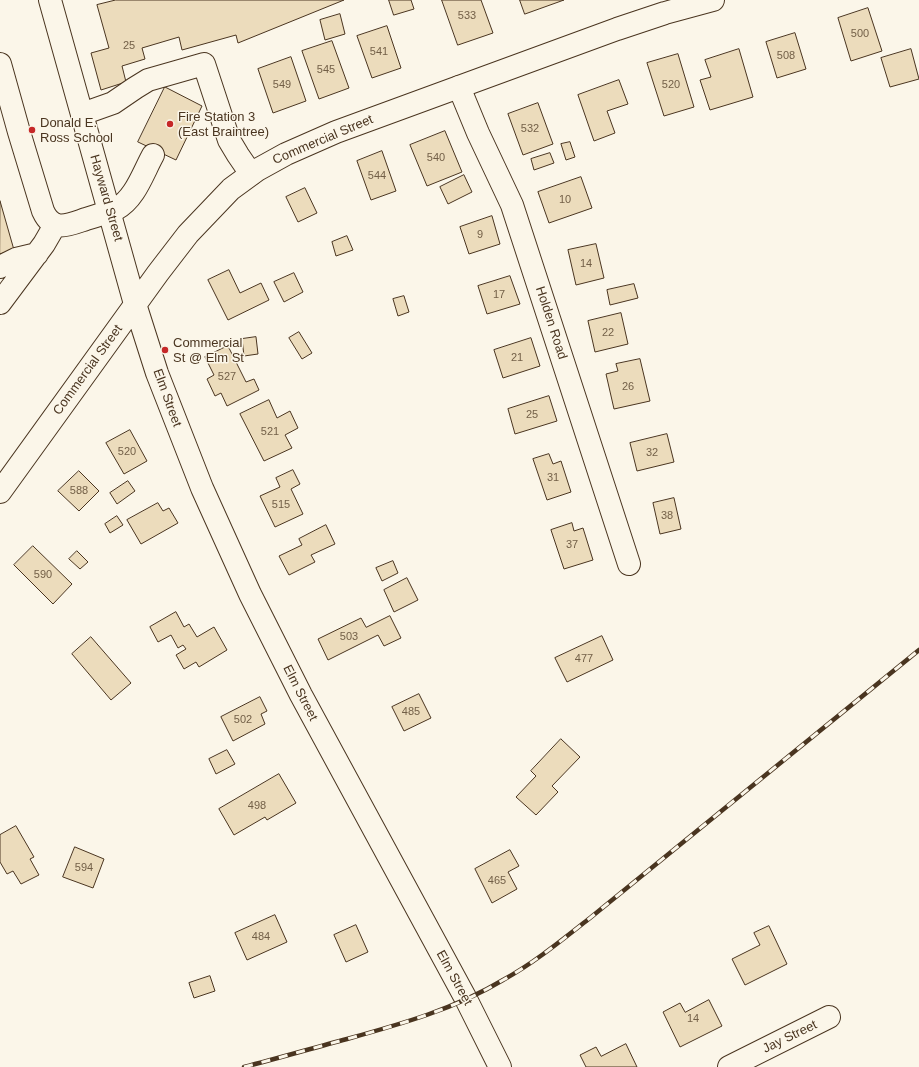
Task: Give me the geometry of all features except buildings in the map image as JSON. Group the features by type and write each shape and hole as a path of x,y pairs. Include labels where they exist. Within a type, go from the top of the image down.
{"main road":[{"name":"Hayward Street","path":"50,0 135,304"},
{"name":"Commercial Street","path":"0,492 135,304 188,234 231,189 251,174 272,161 336,132 617,29 665,13 714,0"},
{"path":"0,64 43,211 55,224 67,226 122,206 128,201 153,155"},
{"path":"82,114 114,103 148,80 204,64 229,140 251,174"},
{"name":"Holden Road","path":"459,87 472,121 514,212 629,564"},
{"path":"0,303 50,236 55,224"},
{"path":"0,267 16,259 37,254"},
{"name":"Elm Street","path":"135,304 157,373 210,507 247,587 301,695 364,814 466,1000 500,1067"},
{"name":"Jay Street","path":"729,1067 829,1017"}],"railway":[{"path":"244,1067 427,1015 485,990 526,966 590,918 919,650"}],"place":[{"name":"Fire Station 3 (East Braintree)","path":"170,124"},
{"name":"Donald E. Ross School","path":"32,130"},
{"name":"Commercial St @ Elm St","path":"165,350"}]}
